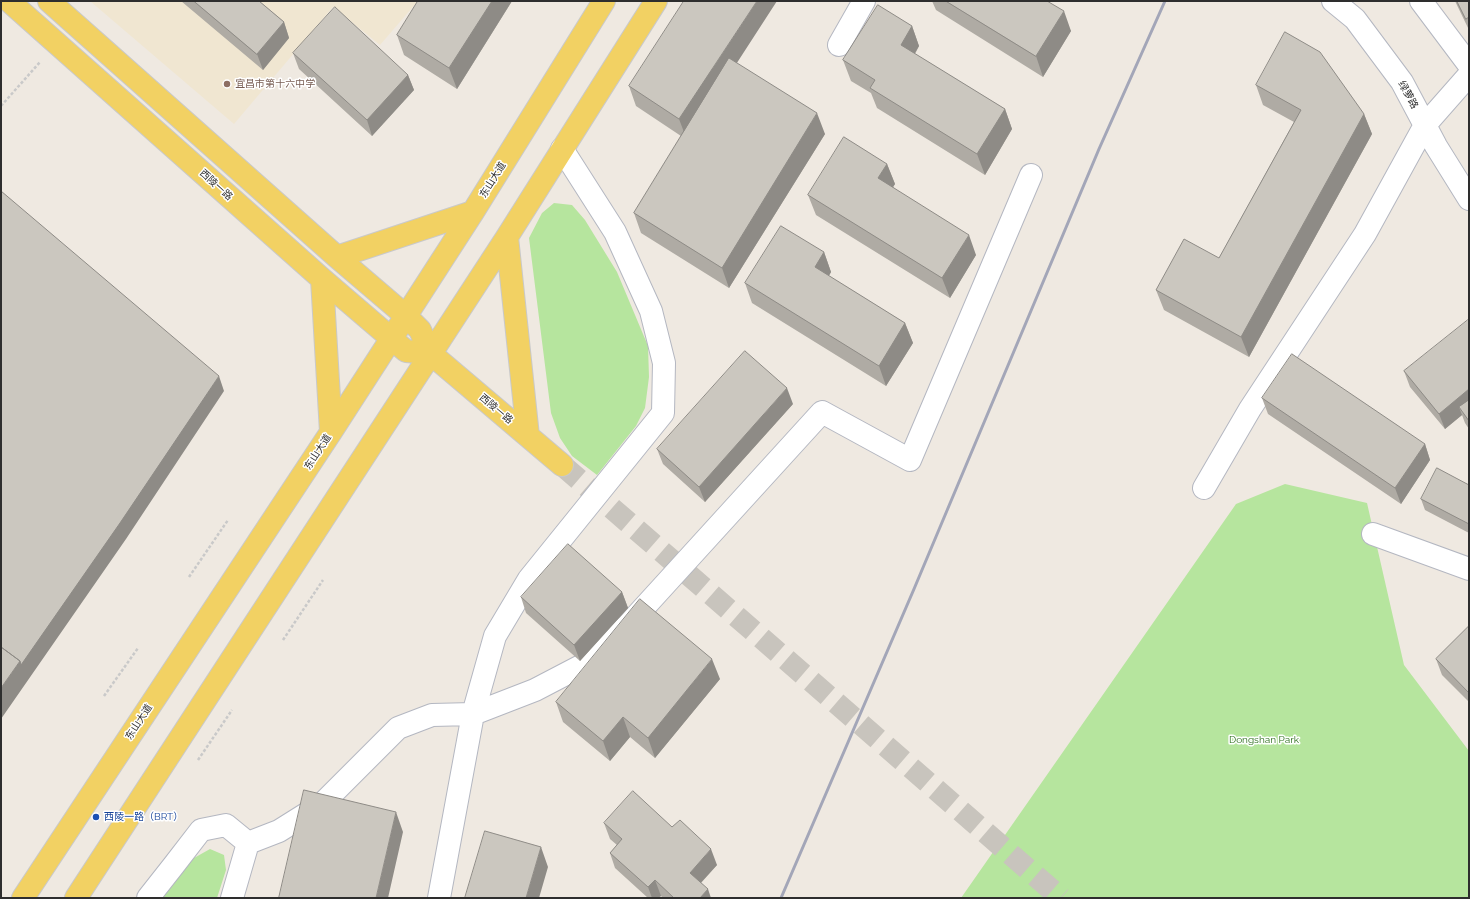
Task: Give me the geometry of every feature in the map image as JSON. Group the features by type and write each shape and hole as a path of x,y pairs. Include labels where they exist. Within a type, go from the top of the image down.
{"main road":[{"name":"西陵一路","path":"9,1 322,279 406,351 430,353"},
{"name":"西陵一路","path":"49,1 337,257 406,316 420,330 430,353 562,465"},
{"name":"东山大道","path":"23,898 331,432 473,212 604,1"},
{"path":"76,898 507,236 656,1"},
{"path":"337,257 473,212"},
{"path":"507,236 528,436"},
{"path":"322,279 331,432"}],"street":[{"path":"839,45 864,1"},
{"name":"绿萝路","path":"1333,1 1355,19 1402,82 1425,125 1469,199"},
{"path":"1422,1 1469,64"},
{"path":"1204,488 1250,409 1365,234 1425,125 1469,75"},
{"path":"439,898 473,714 495,636 529,579 663,413 664,363 651,311 615,232 562,149"},
{"path":"248,843 279,831 322,804 398,728 432,715 473,714 535,690 581,666 628,625 822,412 910,460 1031,174"},
{"path":"1373,534 1469,569"},
{"path":"148,898 201,830 226,825 248,843"},
{"path":"232,898 248,843"}],"path":[{"path":"1,106 57,43"},
{"path":"189,577 228,520"},
{"path":"283,640 323,580"},
{"path":"104,696 138,648"},
{"path":"198,760 232,710"}],"shaded area":[{"name":"宜昌市第十六中学","path":"90,1 418,1 380,45 333,7 234,124"}],"green space":[{"path":"554,203 572,205 585,220 617,272 648,346 649,377 645,408 636,426 597,475 572,456 560,438 551,413 529,238 542,213"},
{"name":"Dongshan Park","path":"1285,484 1367,503 1404,665 1469,751 1469,898 961,898 1236,504"},
{"path":"210,849 224,855 226,870 217,898 159,898 194,858"}],"building":[{"path":"194,1 259,1 284,22 257,54"},
{"path":"418,1 492,1 449,68 397,35"},
{"path":"684,1 757,1 679,119 629,86"},
{"path":"946,1 1047,1 1064,11 1036,56"},
{"path":"1457,1 1469,1 1469,17 1466,19"},
{"path":"878,5 912,26 901,45 1005,109 977,154 870,88 875,80 843,60"},
{"path":"335,7 408,75 367,120 293,53"},
{"path":"1285,32 1320,52 1364,114 1241,337 1156,290 1184,239 1219,258 1301,110 1256,85"},
{"path":"729,58 817,113 722,268 634,213"},
{"path":"844,137 887,164 878,178 969,235 942,278 808,195"},
{"path":"1,191 219,376 120,523 21,665 20,661 1,647"},
{"path":"781,226 824,252 815,267 905,323 879,366 745,283"},
{"path":"1468,320 1469,389 1439,414 1404,371"},
{"path":"745,351 787,388 699,487 657,449"},
{"path":"1292,354 1425,444 1395,488 1262,398"},
{"path":"1469,400 1469,421 1459,407"},
{"path":"1437,468 1469,485 1469,524 1421,499"},
{"path":"568,544 622,592 574,645 521,597"},
{"path":"640,599 712,659 648,738 623,717 603,741 556,702"},
{"path":"1469,626 1469,693 1436,659"},
{"path":"1,647 20,661 1,688"},
{"path":"304,790 396,812 376,898 279,898"},
{"path":"633,791 672,827 680,820 711,849 690,873 708,889 700,898 674,898 655,880 648,887 610,853 622,839 604,823"},
{"path":"485,831 541,847 526,898 465,898"}],"tunnel":[{"path":"562,465 1061,898"}],"railway":[{"path":"781,898 914,589 1099,149 1165,1"}],"place":[{"name":"宜昌市第十六中学","path":"227,84"},
{"name":"西陵一路（BRT）","path":"96,817"}]}
